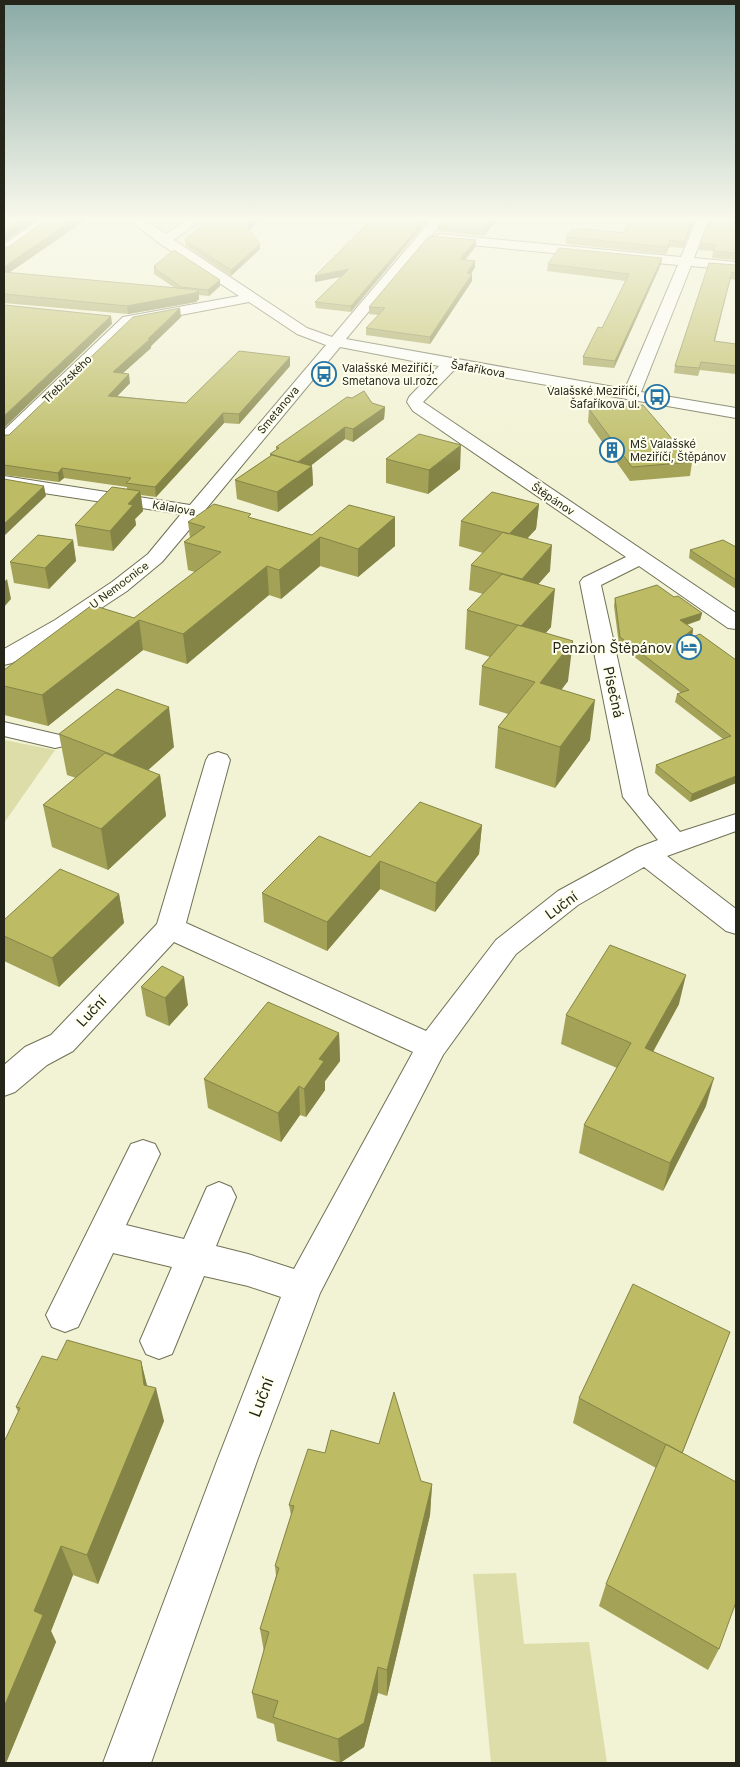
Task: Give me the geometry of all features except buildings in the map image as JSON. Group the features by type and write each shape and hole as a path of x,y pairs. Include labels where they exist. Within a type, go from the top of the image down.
{"street":[{"path":"111,319 128,320 231,301"},
{"name":"Šafaříkova","path":"255,301 302,331 335,343 736,413"},
{"name":"Smetanova","path":"195,511 370,301"},
{"path":"631,395 669,301"},
{"name":"Třebízského","path":"4,439 128,320"},
{"name":"Štěpánov","path":"451,364 417,397 415,402 419,407 736,623"},
{"name":"Kálalova","path":"4,481 195,511 229,522"},
{"name":"U Nemocnice","path":"4,658 56,630 144,567 164,548 195,511"},
{"name":"Písečná","path":"640,558 590,582 636,797 675,843"},
{"path":"4,728 55,740"},
{"name":"Luční","path":"4,1083 36,1056 62,1043 170,928 218,760"},
{"name":"Luční","path":"127,1763 237,1461 303,1288 431,1047 506,947 568,898 646,854 736,822"},
{"path":"646,854 736,924"},
{"path":"170,928 431,1047"},
{"path":"64,1315 143,1154"},
{"path":"159,1341 219,1197"},
{"path":"103,1235 248,1270 303,1288"}],"green space":[{"path":"4,740 55,750 4,823"},
{"path":"516,1573 524,1644 589,1642 607,1763 491,1763 473,1574"}],"place":[{"name":"Valašské Meziříčí, Smetanova ul.rozc","path":"324,374"},
{"name":"Valašské Meziříčí, Šafaříkova ul.","path":"657,397"},
{"name":"MŠ Valašské Meziříčí, Štěpánov","path":"612,450"},
{"name":"Penzion Štěpánov","path":"689,647"}]}
